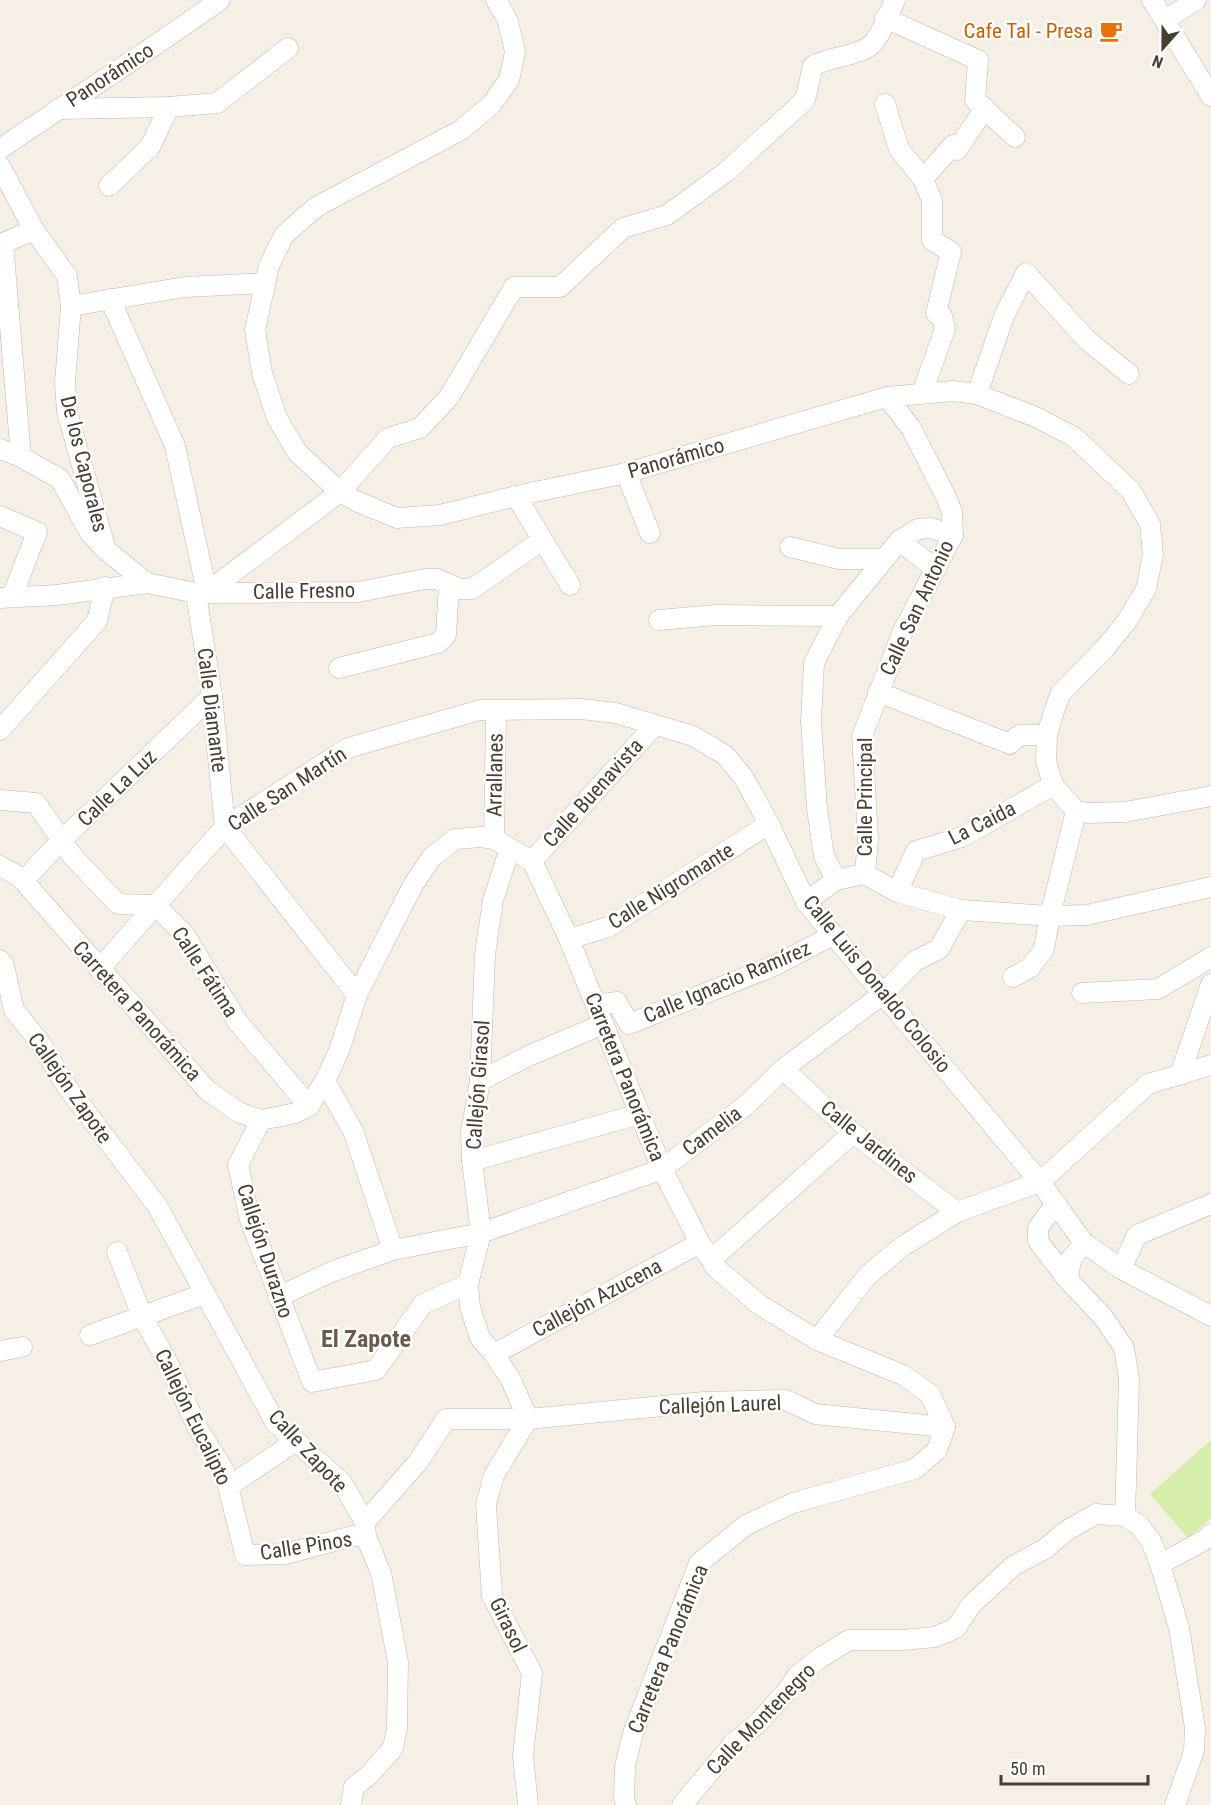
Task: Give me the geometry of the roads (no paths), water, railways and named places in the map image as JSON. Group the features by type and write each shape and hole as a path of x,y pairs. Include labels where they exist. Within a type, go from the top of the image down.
{"street":[{"name":"Panorámico","path":"0,150 58,109 160,44 220,0"},
{"name":"Panorámico","path":"496,0 508,21 515,52 509,81 490,105 461,130 316,207 284,235 269,266 255,330 262,373 277,418 297,452 340,492 397,518 440,515 626,472 887,397 953,390 977,394 1038,418 1074,437 1131,491 1150,524 1153,555 1146,589 1127,621 1105,648 1061,693 1047,735 1046,761 1053,784 1076,810"},
{"path":"201,593 340,492 388,438 420,428 449,397 513,287 560,287 623,228 668,214 726,172 805,100 813,66 864,50 875,42 895,0"},
{"path":"1152,0 1211,96"},
{"path":"1165,20 1196,0"},
{"path":"885,18 978,60 975,100 1015,137"},
{"path":"58,109 169,107 217,103 288,48"},
{"path":"885,104 899,149 923,179 932,200 932,240 951,252 936,313 942,316 945,329 922,393"},
{"path":"109,186 150,147 169,107"},
{"path":"923,179 953,145 957,150 985,108"},
{"name":"De los Caporales","path":"0,166 34,230 67,276 71,306 64,381 67,412 106,550 147,583"},
{"path":"21,457 3,243 34,230"},
{"path":"977,394 1004,316 1026,273 1088,340 1129,374"},
{"path":"71,306 185,287 265,283"},
{"name":"Calle Diamante","path":"110,299 175,446 201,593 225,827"},
{"name":"Calle San Antonio","path":"878,692 903,631 953,534 952,512 946,496 911,428 887,397"},
{"path":"0,449 21,457 60,479 90,533 106,550"},
{"path":"626,472 650,533"},
{"path":"516,496 541,541 570,585"},
{"path":"0,516 37,532 6,598"},
{"path":"836,880 824,856 816,800 811,721 814,663 838,616 899,542 918,529 931,528 953,534"},
{"name":"Calle Fresno","path":"6,598 57,595 147,583 201,593 358,592 425,579 437,579 460,589 472,589 541,541"},
{"path":"899,542 936,569"},
{"path":"790,547 839,559 884,559"},
{"path":"339,668 438,643 446,635 449,585"},
{"path":"0,730 97,621 105,587"},
{"path":"658,620 716,615 838,616"},
{"path":"878,692 1010,744 1019,735 1047,735"},
{"name":"Calle Principal","path":"806,902 836,880 865,874 868,838 862,736 878,692"},
{"name":"Calle La Luz","path":"23,881 62,840 212,696"},
{"name":"Calle Luis Donaldo Colosio","path":"496,711 581,709 616,713 693,736 725,755 744,778 806,902 1040,1182 1084,1244 1121,1269 1211,1316"},
{"name":"Calle San Martín","path":"99,969 225,827 348,748 480,710 496,711"},
{"name":"Arrallanes","path":"496,711 502,843"},
{"name":"Calle Buenavista","path":"532,861 655,725"},
{"name":"La Caida","path":"897,892 916,851 962,837 1053,784"},
{"path":"1013,977 1030,968 1044,949 1076,810 1088,813 1125,812 1211,795"},
{"path":"0,800 36,803 74,858 118,904 156,905"},
{"name":"Calle Nigromante","path":"569,939 608,927 769,824"},
{"path":"225,827 357,995"},
{"path":"261,1120 296,1113 309,1106 325,1081 339,1051 357,995 412,885 432,858 455,839 481,837 502,843 532,861"},
{"name":"Callejón Girasol","path":"502,843 485,954 480,1081 471,1132 472,1161 481,1233 468,1284 470,1307 480,1338 511,1380 528,1419"},
{"name":"Carretera Panorámica","path":"532,861 569,939 662,1169 700,1243 716,1268 760,1305 818,1340 903,1375 930,1394 945,1427 938,1450 915,1469 793,1503 746,1525 699,1563 633,1732 625,1766 624,1798 626,1805"},
{"name":"Carretera Panorámica","path":"0,866 20,877 207,1090 238,1112 261,1120"},
{"path":"865,874 897,892 961,910 1050,916 1088,915 1211,887"},
{"name":"Calle Fátima","path":"156,905 186,935 237,1021 309,1106"},
{"name":"Camelia","path":"278,1297 331,1272 393,1250 481,1233 662,1169 745,1106 783,1069 883,994 915,961 939,949 961,910"},
{"name":"Calle Ignacio Ramírez","path":"596,1005 617,1002 629,1024 776,964 833,935"},
{"path":"1082,993 1158,989 1211,957"},
{"name":"Callejón Zapote","path":"0,960 4,966 14,1010 39,1041 67,1087 158,1207"},
{"path":"1180,1075 1211,984"},
{"path":"480,1081 526,1057 603,1024"},
{"path":"818,1340 868,1275 903,1246 957,1212 1040,1182 1149,1084 1211,1065"},
{"name":"Calle Jardines","path":"783,1069 853,1133 957,1212"},
{"path":"325,1081 353,1131 393,1250"},
{"path":"472,1161 639,1114"},
{"name":"Callejón Durazno","path":"261,1120 238,1165 250,1220 312,1382 376,1370 423,1304 468,1284"},
{"path":"711,1260 853,1133"},
{"path":"1056,1203 1038,1228 1038,1241 1068,1280 1103,1317 1124,1348 1129,1379 1125,1516 1139,1525 1151,1541 1160,1564 1179,1628 1194,1728 1194,1750 1175,1805"},
{"path":"1121,1269 1137,1235 1211,1204"},
{"name":"Calle Zapote","path":"158,1207 275,1422 342,1483 365,1530 381,1573 398,1662 397,1728 393,1748 370,1774 354,1787 351,1805"},
{"name":"Callejón Azucena","path":"494,1354 700,1243"},
{"path":"1068,1280 1071,1259 1084,1244"},
{"name":"Callejón Eucalipto","path":"117,1252 142,1316 170,1367 198,1429 224,1470 245,1555"},
{"path":"90,1335 204,1294"},
{"path":"0,1351 22,1347"},
{"name":"Callejón Laurel","path":"528,1419 704,1402 786,1400 815,1414 945,1427"},
{"path":"365,1530 418,1462 446,1419 528,1419"},
{"name":"Girasol","path":"528,1419 494,1475 486,1504 492,1596 532,1673 523,1756 528,1805"},
{"path":"229,1486 286,1448 290,1437"},
{"name":"Calle Montenegro","path":"682,1805 734,1743 758,1723 798,1675 820,1658 849,1640 903,1640 935,1637 956,1628 971,1605 1013,1566 1045,1549 1066,1531 1096,1514 1125,1516"},
{"name":"Calle Pinos","path":"245,1555 285,1554 353,1536 365,1530"},
{"path":"1160,1564 1203,1541 1211,1534"}],"place":[{"name":"Cafe Tal - Presa","path":"1111,31"}],"district":[{"name":"El Zapote","path":"366,1339"}]}
